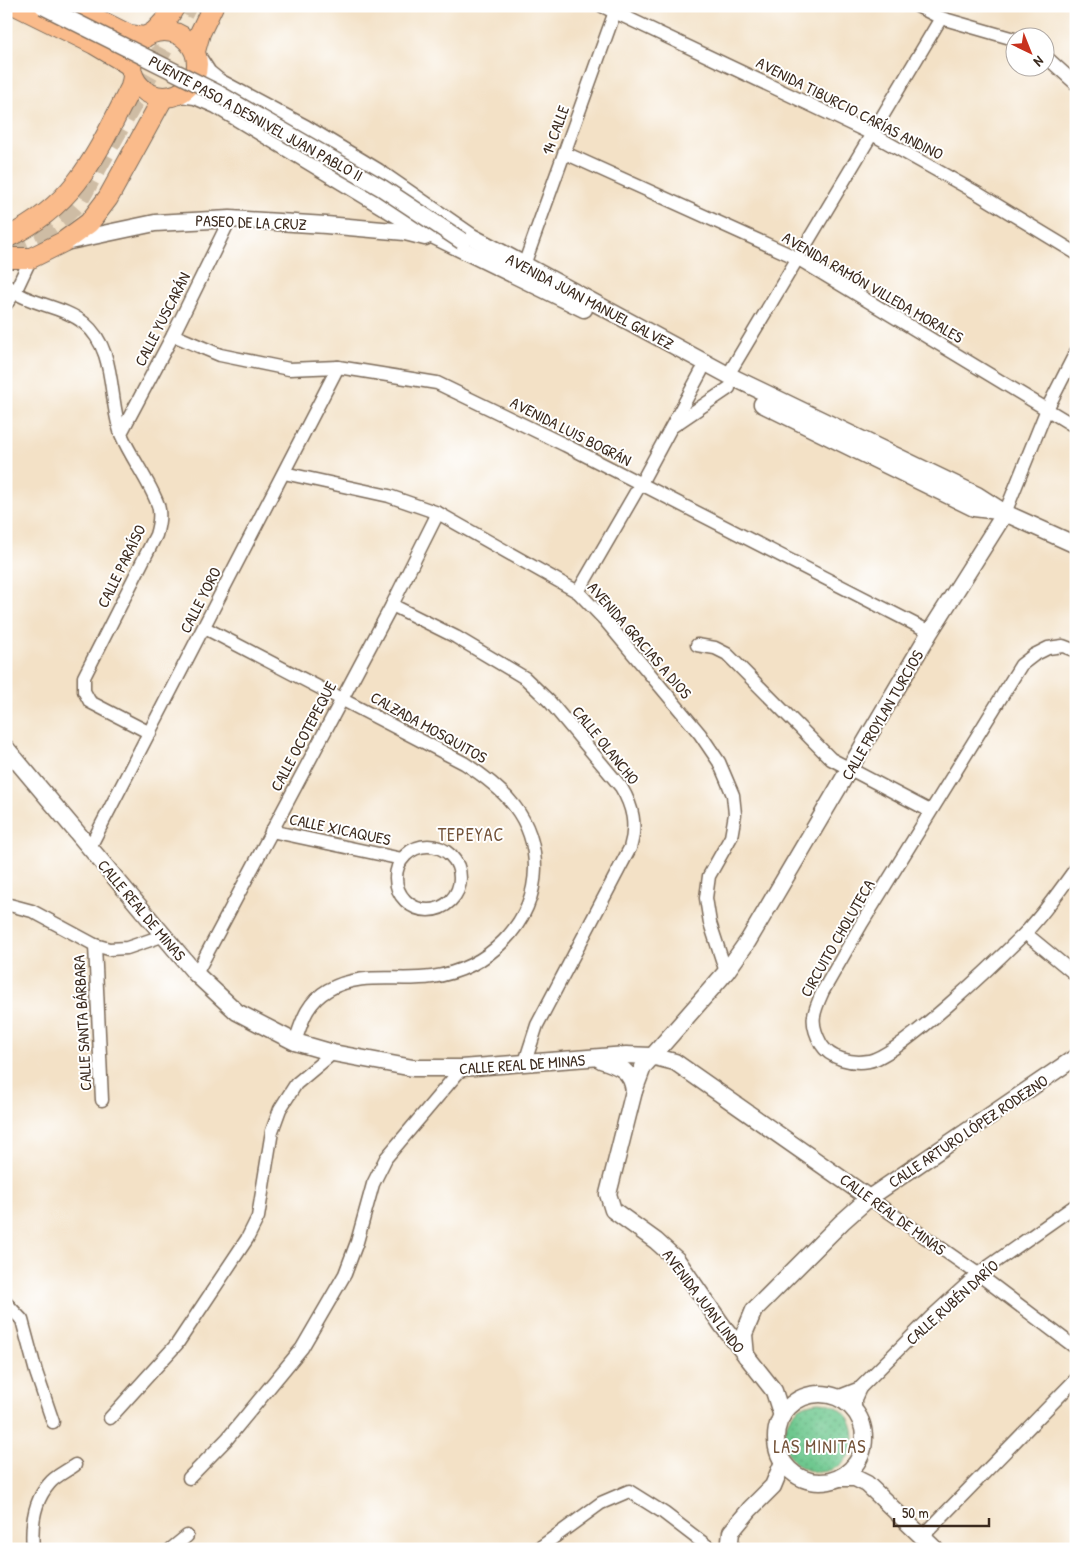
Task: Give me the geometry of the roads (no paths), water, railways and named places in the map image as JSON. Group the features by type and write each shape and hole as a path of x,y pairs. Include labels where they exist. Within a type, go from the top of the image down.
{"main road":[{"path":"17,6 94,44 132,71 145,92 171,96"},
{"path":"71,6 129,34 149,35 174,32 183,36 196,53"},
{"path":"6,238 43,216 77,184 90,164 131,88 134,50 169,16 175,6"},
{"path":"6,258 28,254 63,242 79,232 98,213 171,96 193,82 196,74 196,53 200,32 213,6"}],"street":[{"name":"PUENTE PASO A DESNIVEL JUAN PABLO II","path":"44,6 217,93 382,188 462,241 495,258"},
{"name":"AVENIDA TIBURCIO CARÍAS ANDINO","path":"602,6 616,8 872,134 977,193 1076,253"},
{"path":"917,6 941,18 1004,37"},
{"name":"14 CALLE","path":"524,265 616,8"},
{"path":"669,428 728,381 797,258 941,18"},
{"name":"AVENIDA JUAN MANUEL GALVEZ","path":"196,53 208,73 219,82 305,128 378,172 472,237 495,258 700,372 728,381"},
{"path":"1054,64 1076,84"},
{"name":"AVENIDA JUAN MANUEL GALVEZ","path":"171,96 195,96 216,105 440,240 495,258 524,265 728,381 977,495 1005,512 1076,544"},
{"name":"AVENIDA RAMÓN VILLEDA MORALES","path":"564,153 674,200 797,258 1076,427"},
{"name":"PASEO DE LA CRUZ","path":"63,242 155,223 230,218 405,232 440,240"},
{"name":"CALLE YUSCARÁN","path":"121,433 173,335 230,218"},
{"path":"9,295 28,254"},
{"name":"CALLE PARAÍSO","path":"9,295 50,305 69,314 85,324 93,335 106,357 121,433 158,506 160,522 156,535 84,677 84,691 90,702 150,733"},
{"name":"AVENIDA LUIS BOGRÁN","path":"173,335 220,355 254,362 289,368 338,367 437,383 930,632"},
{"name":"CALLE FROYLAN TURCIOS","path":"651,1056 726,972 748,941 930,632 1005,512 1046,409 1076,352"},
{"name":"CALLE YORO","path":"90,847 205,628 338,367"},
{"path":"578,592 640,485 700,372"},
{"name":"AVENIDA GRACIAS A DIOS","path":"284,473 389,496 438,513 578,592 604,619 700,734 719,762 733,795 736,814 731,837 709,876 706,898 710,923 726,972"},
{"name":"CALLE OCOTEPEQUE","path":"196,974 340,698 392,605 438,513"},
{"name":"CALLE OLANCHO","path":"392,605 456,637 525,678 550,702 621,787 629,801 634,817 634,833 630,848 536,1025 525,1062"},
{"name":"CALZADA MOSQUITOS","path":"205,628 464,763 493,782 509,798 527,828 535,859 530,894 515,929 489,956 471,965 432,977 369,978 348,981 329,989 315,999 306,1012 294,1042"},
{"path":"697,645 715,648 727,654 832,759 930,811"},
{"name":"CIRCUITO CHOLUTECA","path":"1076,650 1063,646 1048,648 1034,655 1021,665 862,923 814,1012 813,1023 816,1035 824,1048 836,1057 852,1062 870,1061 894,1048 945,1007 1025,933 1076,868"},
{"name":"CALLE REAL DE MINAS","path":"6,748 162,936 196,974 237,1012 294,1042 333,1053 413,1068 462,1068 525,1062 599,1059 626,1055 651,1056 675,1062 978,1274 1076,1348"},
{"name":"CALLE XICAQUES","path":"272,831 402,859"},
{"name":"CALLE XICAQUES","path":"422,846 443,849 451,855 460,874 456,894 440,908 418,909 408,904 401,896 397,886 396,876 402,859 412,849 422,846"},
{"path":"6,904 32,911 95,945 109,948 127,948 162,936"},
{"path":"1025,933 1076,975"},
{"name":"CALLE SANTA BÁRBARA","path":"95,945 102,1100"},
{"path":"110,1418 177,1344 247,1239 258,1217 272,1131 280,1109 296,1084 333,1053"},
{"name":"AVENIDA JUAN LINDO","path":"651,1056 640,1073 634,1091 608,1194 608,1201 614,1210 656,1241 677,1260 746,1356 774,1391 782,1416"},
{"name":"CALLE ARTURO LÓPEZ RODEZNO","path":"712,1310 725,1319 736,1321 754,1310 842,1222 869,1198 1076,1057"},
{"path":"599,1059 617,1065 627,1072 633,1081 634,1091"},
{"path":"189,1478 227,1439 302,1348 345,1274 357,1242 373,1184 386,1158 462,1068"},
{"name":"CALLE RUBÉN DARÍO","path":"837,1397 849,1394 860,1388 931,1317 978,1274 1076,1205"},
{"path":"6,1304 22,1320 36,1372 53,1422"},
{"name":"CALLE ARTURO LÓPEZ RODEZNO","path":"746,1356 744,1334 754,1310"},
{"path":"922,1536 1076,1378"},
{"path":"840,1478 852,1469 864,1445 864,1432 855,1410 855,1399 860,1388"},
{"path":"774,1391 785,1397 798,1400"},
{"path":"803,1479 791,1472 783,1462 776,1439 782,1416 798,1400 817,1394 837,1397 855,1410"},
{"path":"860,1456 861,1472 867,1484"},
{"path":"773,1486 783,1462"},
{"path":"33,1549 31,1530 36,1508 49,1484 75,1465"},
{"path":"730,1549 731,1532 750,1508 773,1486 788,1480 803,1479 821,1482 840,1478 855,1478 867,1484 935,1549"},
{"path":"538,1549 601,1503 629,1491 664,1513 711,1549"},
{"path":"171,1549 187,1536"}],"tunnel":[{"path":"6,245 47,228 64,215 80,198 187,6"}],"district":[{"name":"TEPEYAC","path":"471,835"},
{"name":"LAS MINITAS","path":"820,1447"}]}
